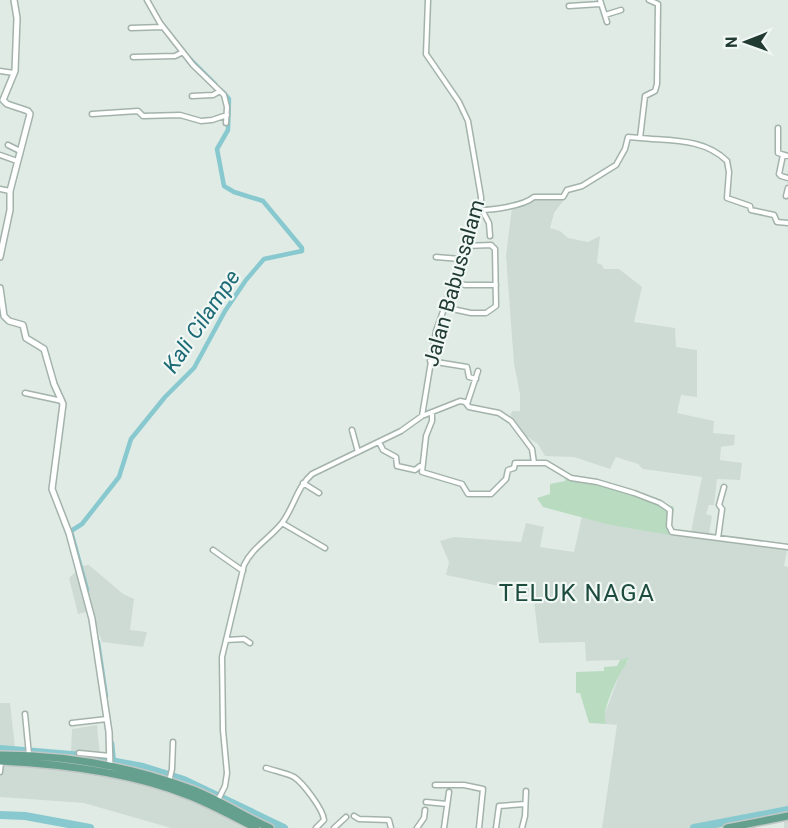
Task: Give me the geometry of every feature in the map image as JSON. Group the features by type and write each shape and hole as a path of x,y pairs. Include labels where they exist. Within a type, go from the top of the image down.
{"main road":[{"path":"0,755 83,757 217,803 256,828"},
{"path":"0,761 110,768 170,779 270,828"},
{"path":"727,828 788,816"}],"street":[{"path":"0,257 1,242 10,210 10,191 30,112 7,104 3,100 14,73 17,24 14,0"},
{"path":"147,0 163,27 226,99 226,123"},
{"name":"Jalan Babussalam","path":"422,416 434,337 460,259 480,210 481,197 468,121 459,102 426,54 428,0"},
{"path":"640,138 645,96 655,91 657,84 658,4 649,0"},
{"path":"569,6 600,2 608,22"},
{"path":"605,15 621,10"},
{"path":"131,28 163,27"},
{"path":"133,57 175,56 183,52"},
{"path":"0,71 14,73"},
{"path":"192,96 213,95 220,91"},
{"path":"92,114 138,111 143,116 180,116 201,121 227,116"},
{"path":"778,128 778,153 785,155 779,174 788,178"},
{"path":"490,236 489,223 480,210 526,203 534,196 563,197 567,190 582,186 616,165 625,149 628,137 690,142 707,148 727,161 729,172 727,198 750,206 755,212 774,215 777,222 788,222"},
{"path":"8,145 20,151"},
{"path":"0,154 17,161"},
{"path":"786,196 788,188"},
{"path":"0,189 10,191"},
{"path":"443,307 470,313 486,313 489,309 495,308 496,256 494,247 465,246"},
{"path":"436,257 460,259"},
{"path":"453,281 465,285 496,285"},
{"path":"0,288 4,316 9,321 23,325 26,338 44,349 52,378 63,401 52,489 71,540 92,619 107,719 110,768"},
{"path":"430,361 467,368 469,377 476,379"},
{"path":"467,404 478,371"},
{"path":"25,393 63,401"},
{"path":"217,803 222,794 226,773 222,662 243,571 252,552 282,522 303,483 312,474 401,431 422,416 460,401 472,408 499,413 511,421 532,449 534,463"},
{"path":"432,412 432,421 426,437 423,473 462,484 468,494 491,494 506,479 508,470 513,468 515,463 546,463 571,478 597,482 660,504 670,510 669,530 673,533 788,548"},
{"path":"352,430 358,452"},
{"path":"379,442 383,450 396,457 396,465 399,466 417,470 420,468 422,455"},
{"path":"303,483 319,493"},
{"path":"718,538 722,509 719,505 724,487"},
{"path":"282,522 325,548"},
{"path":"213,550 243,571"},
{"path":"226,640 244,639 250,643"},
{"path":"25,714 29,755"},
{"path":"72,723 107,719"},
{"path":"170,779 173,742"},
{"path":"83,757 110,756"},
{"path":"0,761 0,772"},
{"path":"266,768 295,778 318,805 324,815 324,820 316,828"},
{"path":"435,785 464,785 483,789 480,828"},
{"path":"522,828 526,791"},
{"path":"444,828 449,792"},
{"path":"426,802 447,804"},
{"path":"496,828 499,806 525,804"},
{"path":"417,828 424,818 425,810"},
{"path":"354,816 359,819 389,820 391,828"},
{"path":"334,828 346,817"}],"shaded area":[{"path":"534,198 564,200 554,213 550,228 560,231 568,238 588,242 600,236 597,263 604,269 619,269 642,287 634,322 675,328 676,347 697,350 697,397 681,395 677,413 714,421 713,433 735,435 734,445 721,447 720,460 742,463 740,480 717,479 714,505 709,505 706,514 712,516 709,534 701,533 701,539 787,550 784,566 788,567 788,828 784,828 784,822 753,828 602,828 617,725 606,724 603,719 620,673 628,661 627,657 620,660 586,661 585,642 539,643 533,593 446,575 449,562 440,541 454,537 521,542 526,523 544,527 540,547 574,552 582,516 610,525 690,537 702,477 643,469 638,464 616,457 610,469 574,457 545,456 538,444 523,434 510,414 513,411 520,411 520,394 514,364 506,256 512,207 522,206"},
{"path":"89,565 123,594 134,599 130,630 147,632 143,647 102,642 91,611 78,614 69,578 82,566"},
{"path":"0,703 10,703 15,747 71,752 72,729 97,725 100,756 167,770 287,828 171,828 84,803 0,797"}],"green space":[{"path":"566,473 573,477 638,493 674,507 670,535 610,525 543,507 537,498 550,494 550,484 565,481"},
{"path":"628,657 609,699 605,714 606,724 589,723 580,693 576,693 576,672 604,671 604,667 617,666 620,660"}],"waterway":[{"name":"Kali Cilampe","path":"187,56 215,84"},
{"name":"Kali Cilampe","path":"87,590 71,531 82,524 119,477 131,439 165,397 194,368 225,311 246,280 264,259 302,251 302,248 263,201 234,192 224,186 217,149 228,130 229,99 223,92"},
{"name":"Kali Cilampe","path":"98,642 106,696"},
{"name":"Kali Cilampe","path":"112,743 114,762"},
{"path":"0,749 83,756 143,767 184,780 284,828"},
{"path":"694,828 788,810"},
{"path":"0,815 25,816 90,828"}],"district":[{"name":"TELUK NAGA","path":"577,593"}]}
